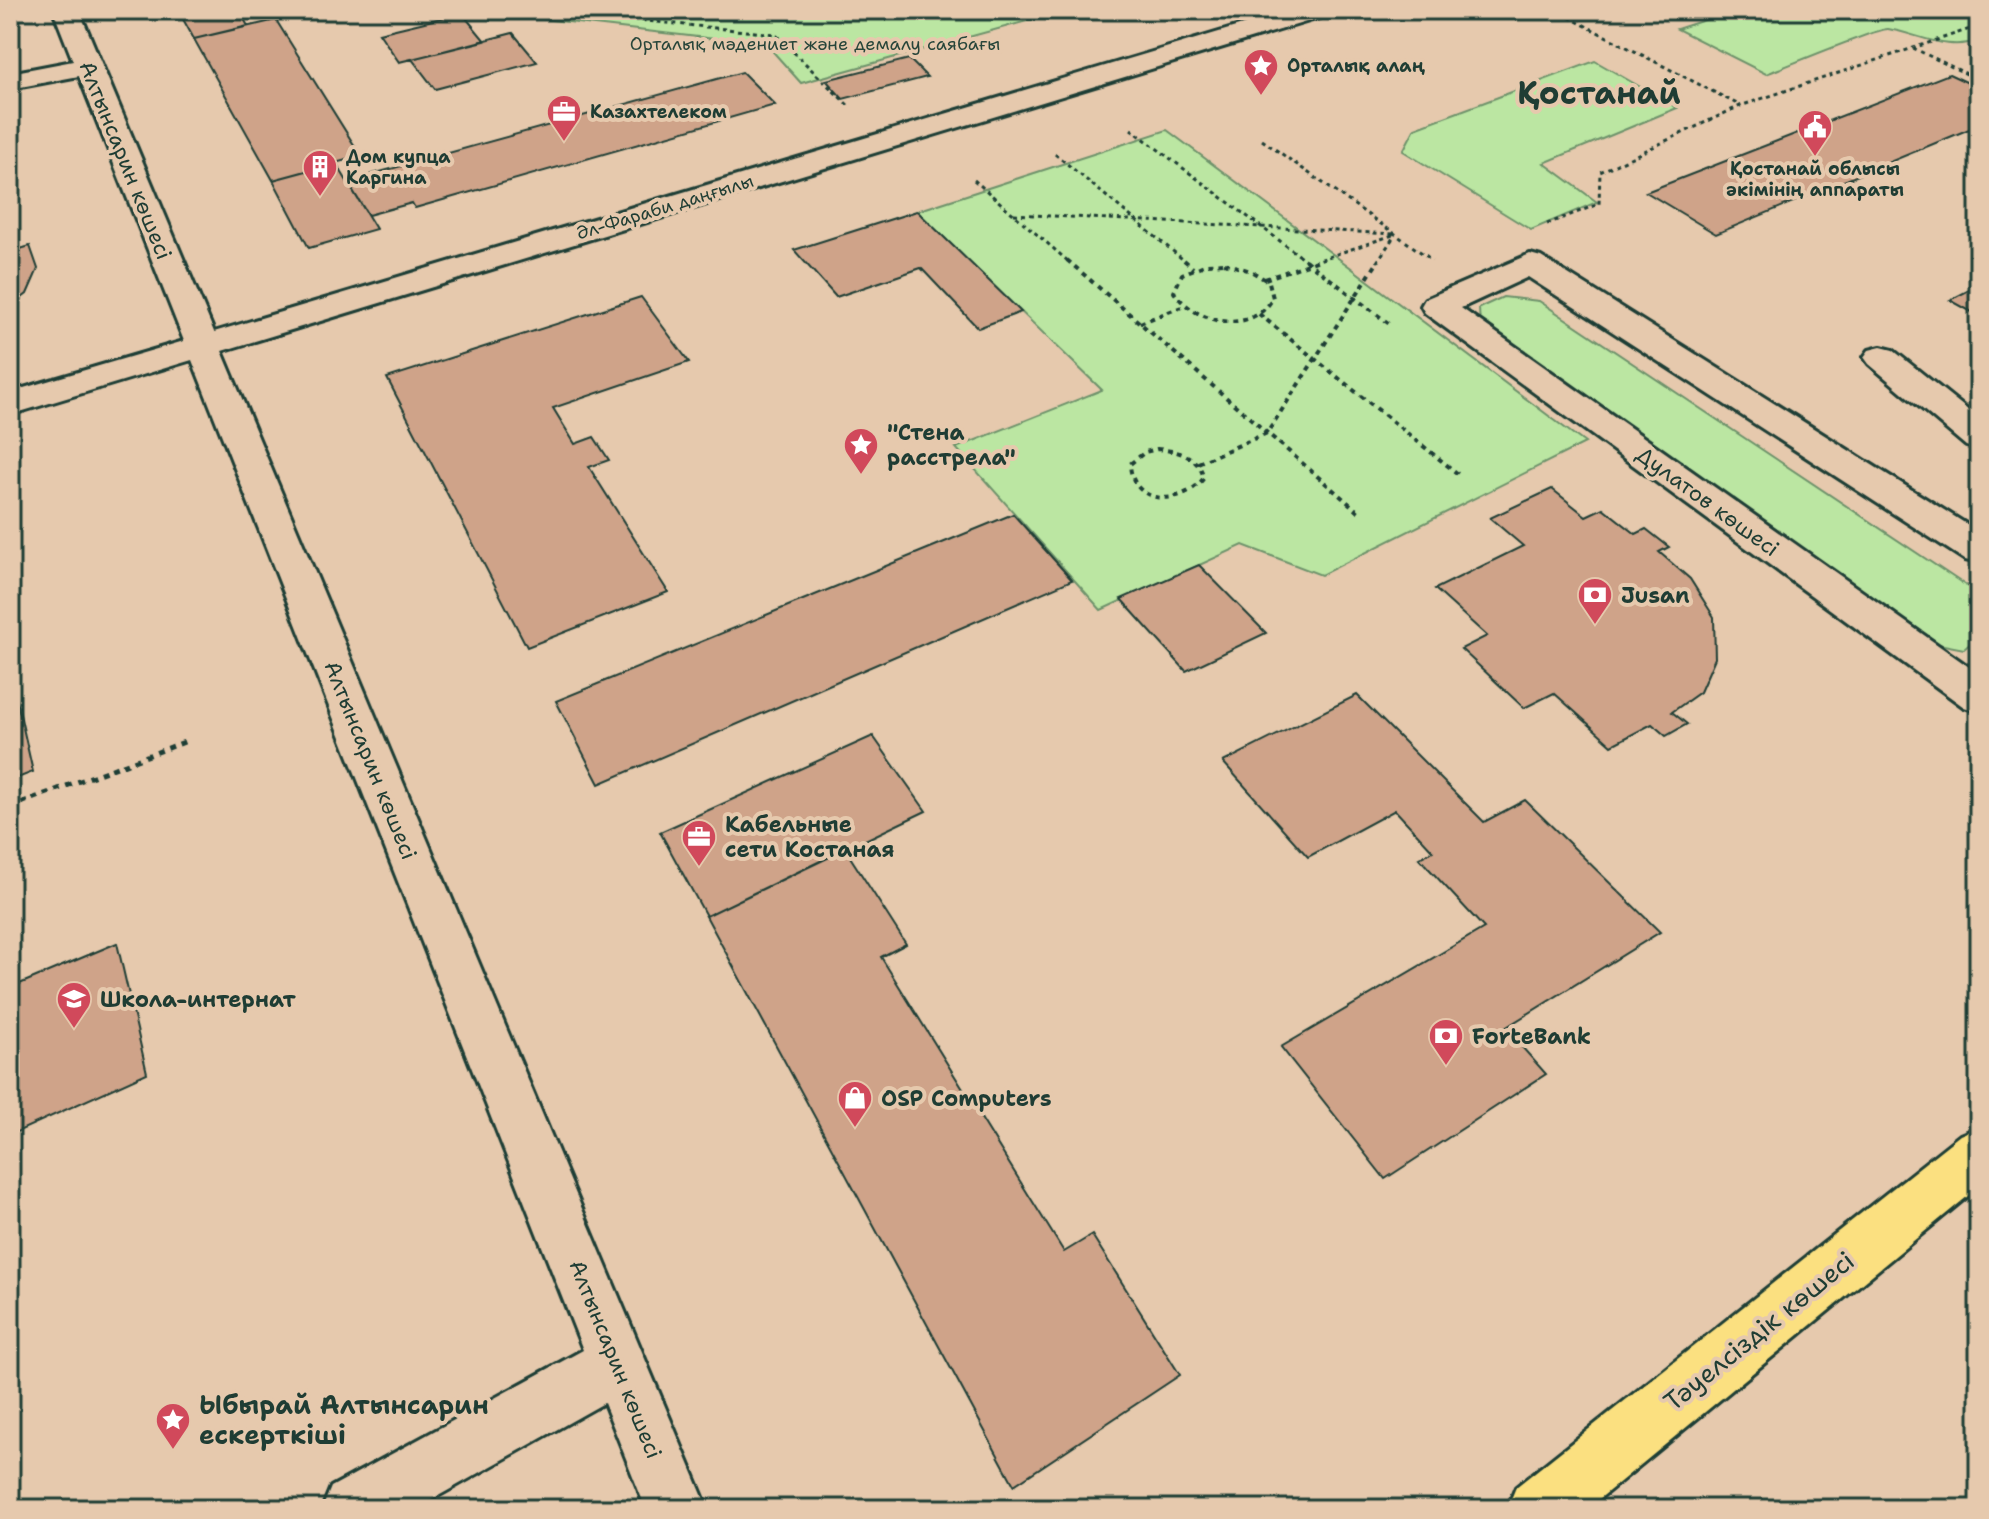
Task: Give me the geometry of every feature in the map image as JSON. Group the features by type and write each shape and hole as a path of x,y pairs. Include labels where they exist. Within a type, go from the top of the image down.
{"main road":[{"name":"Тәуелсіздік көшесі","path":"1538,1509 1979,1153"}],"street":[{"name":"Алтынсарин көшесі","path":"66,10 677,1509"},
{"name":"Әл-Фараби даңғылы","path":"10,404 1320,10"},
{"path":"10,81 88,66"},
{"name":"Дулатов көшесі","path":"1978,695 1437,306 1530,264 1979,550"},
{"path":"1881,357 1979,438"},
{"path":"353,1509 618,1363"}],"path":[{"path":"538,10 775,34 885,141"},
{"path":"1555,10 1740,106"},
{"path":"1957,10 1978,19"},
{"path":"1545,225 1599,204 1600,172 1740,106 1979,26"},
{"path":"1912,48 1979,80"},
{"path":"1131,129 1402,334"},
{"path":"1055,154 1193,268"},
{"path":"974,180 1360,513"},
{"path":"1014,214 1395,234"},
{"path":"1265,279 1395,234"},
{"path":"1198,463 1267,433 1395,234"},
{"path":"1207,264 1240,266 1265,279 1273,289 1273,298 1259,314 1231,321 1215,320 1184,306 1174,292 1182,274 1193,268 1207,264"},
{"path":"1140,323 1184,306"},
{"path":"1259,314 1458,474"},
{"path":"1157,449 1181,452 1198,463 1204,478 1200,486 1183,497 1147,494 1131,481 1129,472 1136,457 1157,449"},
{"path":"10,807 187,741"}],"green space":[{"name":"Орталық мәдениет және демалу саябағы","path":"465,10 1067,10 801,83 767,45"},
{"path":"1735,10 1979,10 1979,39 1968,43 1945,43 1899,31 1880,30 1766,74 1677,29"},
{"path":"1595,61 1677,108 1544,163 1597,202 1531,230 1403,151 1415,128"},
{"path":"1167,130 1585,443 1321,575 1243,545 1101,610 956,448 1102,390 917,211"},
{"path":"1503,297 1539,301 1977,593 1979,636 1964,649 1918,640 1480,327 1479,308"}],"building":[{"path":"178,10 239,10 248,26 194,39"},
{"path":"462,13 485,41 399,62 379,33"},
{"path":"276,20 361,156 273,180 194,39"},
{"path":"513,33 537,62 435,89 412,59"},
{"path":"909,59 927,77 843,99 826,80"},
{"name":"Казахтелеком","path":"742,72 775,105 415,208 412,203 368,215 347,181"},
{"name":"Қостанай облысы әкімінің аппараты","path":"1949,74 1979,88 1979,125 1716,234 1646,192"},
{"name":"Дом купца Каргина","path":"336,163 376,229 309,248 273,180"},
{"path":"917,211 1021,312 978,328 921,268 836,297 794,250"},
{"path":"10,228 17,250 30,246 38,269 27,294 10,307"},
{"path":"1979,285 1979,316 1950,300"},
{"path":"641,297 689,362 553,408 575,444 594,437 609,460 589,467 668,592 527,647 387,378"},
{"name":"Jusan","path":"1552,489 1586,516 1603,508 1636,534 1646,529 1669,547 1659,552 1690,579 1714,617 1715,658 1700,692 1672,712 1687,724 1666,736 1652,724 1612,745 1554,693 1524,708 1461,649 1487,636 1435,589 1523,546 1490,518"},
{"path":"1013,514 1072,580 599,784 556,701"},
{"path":"1199,565 1266,633 1186,671 1121,599"},
{"path":"10,670 33,772 10,781"},
{"path":"1357,695 1484,822 1525,800 1660,932 1505,1028 1546,1074 1385,1179 1281,1047 1484,928 1419,858 1433,851 1395,810 1308,857 1223,762"},
{"path":"873,736 926,811 706,916 660,832"},
{"path":"845,849 906,944 881,957 1064,1252 1092,1235 1180,1375 1014,1485 706,916"},
{"name":"Школа-интернат","path":"117,943 147,1073 10,1135 10,988"}],"place":[{"name":"Орталық алаң","path":"1261,97"},
{"name":"Казахтелеком","path":"564,143"},
{"name":"Қостанай облысы әкімінің аппараты","path":"1815,158"},
{"name":"Дом купца Каргина","path":"320,198"},
{"name":"\"Стена расстрела\"","path":"861,476"},
{"name":"Jusan","path":"1595,626"},
{"name":"Кабельные сети Костаная","path":"699,868"},
{"name":"Школа-интернат","path":"74,1030"},
{"name":"ForteBank","path":"1446,1067"},
{"name":"OSP Computers","path":"855,1129"},
{"name":"Ыбырай Алтынсарин ескерткіші","path":"173,1451"}],"district":[{"name":"Қостанай","path":"1599,93"}]}
